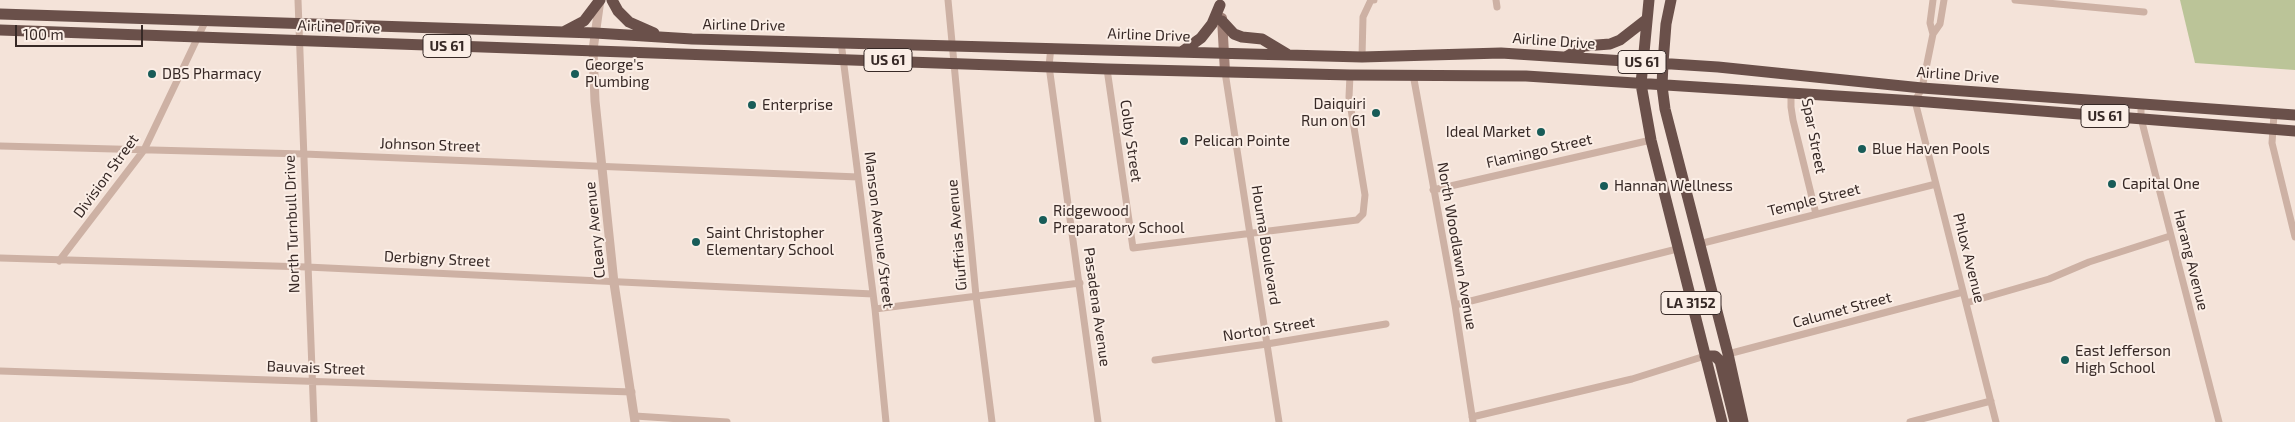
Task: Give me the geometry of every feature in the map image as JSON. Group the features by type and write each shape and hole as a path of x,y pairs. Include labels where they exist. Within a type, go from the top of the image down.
{"highway":[{"path":"561,32 584,21 600,0"},
{"path":"612,0 629,22 665,37"},
{"name":"LA 3152","path":"1649,0 1641,84 1651,140 1722,422"},
{"name":"LA 3152","path":"1671,0 1666,24 1663,64 1662,86 1665,109 1728,354 1743,422"},
{"path":"1183,51 1201,38 1212,24 1220,2"},
{"name":"Airline Drive","path":"0,14 595,33 665,37 1362,57 1502,53 1718,67 1922,88 2295,115"},
{"path":"1566,57 1584,46 1610,44 1620,40 1647,19"},
{"path":"1222,21 1234,34 1242,37 1262,39 1288,55"},
{"name":"Airline Drive","path":"0,30 1107,69 1350,75 1526,76 1915,101 2295,130"},
{"path":"1401,74 1422,67 1427,63 1429,55"},
{"path":"1705,356 1715,356 1720,361 1735,422"}],"main road":[{"path":"1220,2 1225,72"}],"street":[{"name":"North Turnbull Drive","path":"298,0 314,422"},
{"name":"Cleary Avenue","path":"600,0 593,50 595,101 614,283 635,419"},
{"name":"Giuffrias Avenue","path":"948,0 954,45 976,296 992,422"},
{"path":"1362,57 1363,17 1371,0 1374,0"},
{"path":"1933,0 1930,23 1933,34"},
{"path":"1915,101 1922,88 1933,34 1940,24 1944,0"},
{"path":"2015,0 2144,12"},
{"name":"Division Street","path":"59,261 144,150 206,20"},
{"name":"Manson Avenue/Street","path":"841,42 875,309 886,422"},
{"name":"Pasadena Avenue","path":"1051,47 1049,66 1098,422"},
{"name":"Colby Street","path":"1107,69 1132,247 1250,234"},
{"name":"Houma Boulevard","path":"1225,72 1279,422"},
{"name":"North Woodlawn Avenue","path":"1413,74 1455,305 1473,419"},
{"path":"1250,234 1346,223 1357,220 1364,210 1366,195 1349,97 1348,83 1350,75"},
{"name":"Spar Street","path":"1792,93 1791,107 1793,120 1816,214"},
{"name":"Phlox Avenue","path":"1915,101 1996,422"},
{"name":"Harang Avenue","path":"2141,104 2141,118 2219,422"},
{"path":"2274,114 2272,143 2295,237"},
{"name":"Flamingo Street","path":"1433,190 1651,140"},
{"name":"Johnson Street","path":"0,146 304,154 858,177"},
{"name":"Temple Street","path":"1699,244 1936,184"},
{"path":"1966,303 2049,279 2089,262 2170,236"},
{"path":"1455,305 1678,249"},
{"name":"Derbigny Street","path":"0,258 307,267 873,294"},
{"path":"875,309 1080,283"},
{"name":"Calumet Street","path":"1728,354 1963,292"},
{"name":"Norton Street","path":"1155,360 1386,324"},
{"path":"1473,419 1632,379 1705,356"},
{"name":"Bauvais Street","path":"0,371 179,375 312,382 632,392"},
{"path":"1910,422 1991,402"},
{"path":"635,419 727,422"}],"green space":[{"path":"2180,0 2295,0 2295,70 2195,63"}],"place":[{"name":"DBS Pharmacy","path":"152,74"},
{"name":"George's Plumbing","path":"575,74"},
{"name":"Enterprise","path":"752,105"},
{"name":"Daiquiri Run on 61","path":"1376,113"},
{"name":"Ideal Market","path":"1541,132"},
{"name":"Pelican Pointe","path":"1184,141"},
{"name":"Blue Haven Pools","path":"1862,149"},
{"name":"Capital One","path":"2112,184"},
{"name":"Hannan Wellness","path":"1604,186"},
{"name":"Ridgewood Preparatory School","path":"1043,220"},
{"name":"Saint Christopher Elementary School","path":"696,242"},
{"name":"East Jefferson High School","path":"2065,360"}]}
